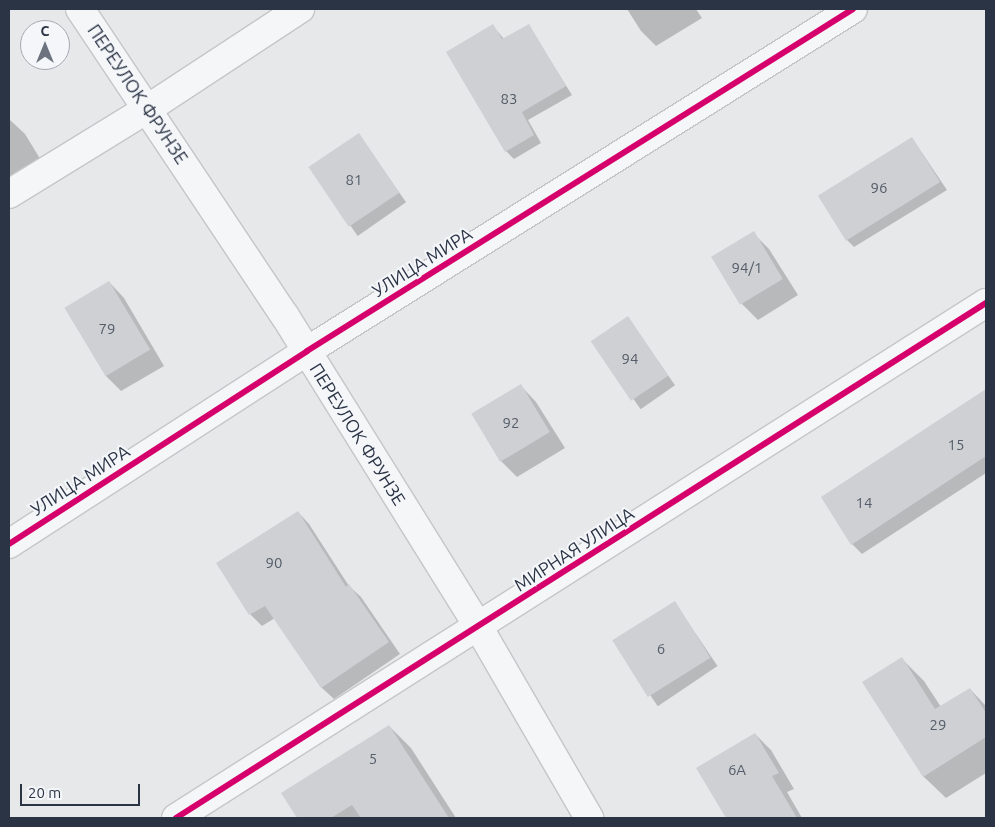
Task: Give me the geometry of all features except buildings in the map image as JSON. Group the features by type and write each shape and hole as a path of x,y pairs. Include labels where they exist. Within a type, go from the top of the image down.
{"street":[{"name":"ПЕРЕУЛОК ФРУНЗЕ","path":"80,9 149,108 307,351 479,628 589,818"},
{"path":"9,194 149,108 300,9"},
{"name":"УЛИЦА МИРА","path":"9,544 307,351 853,9"},
{"name":"МИРНАЯ УЛИЦА","path":"176,818 479,628 986,303"}],"cycle path":[{"path":"9,544 307,351 853,9"},
{"path":"176,818 986,303"}]}
